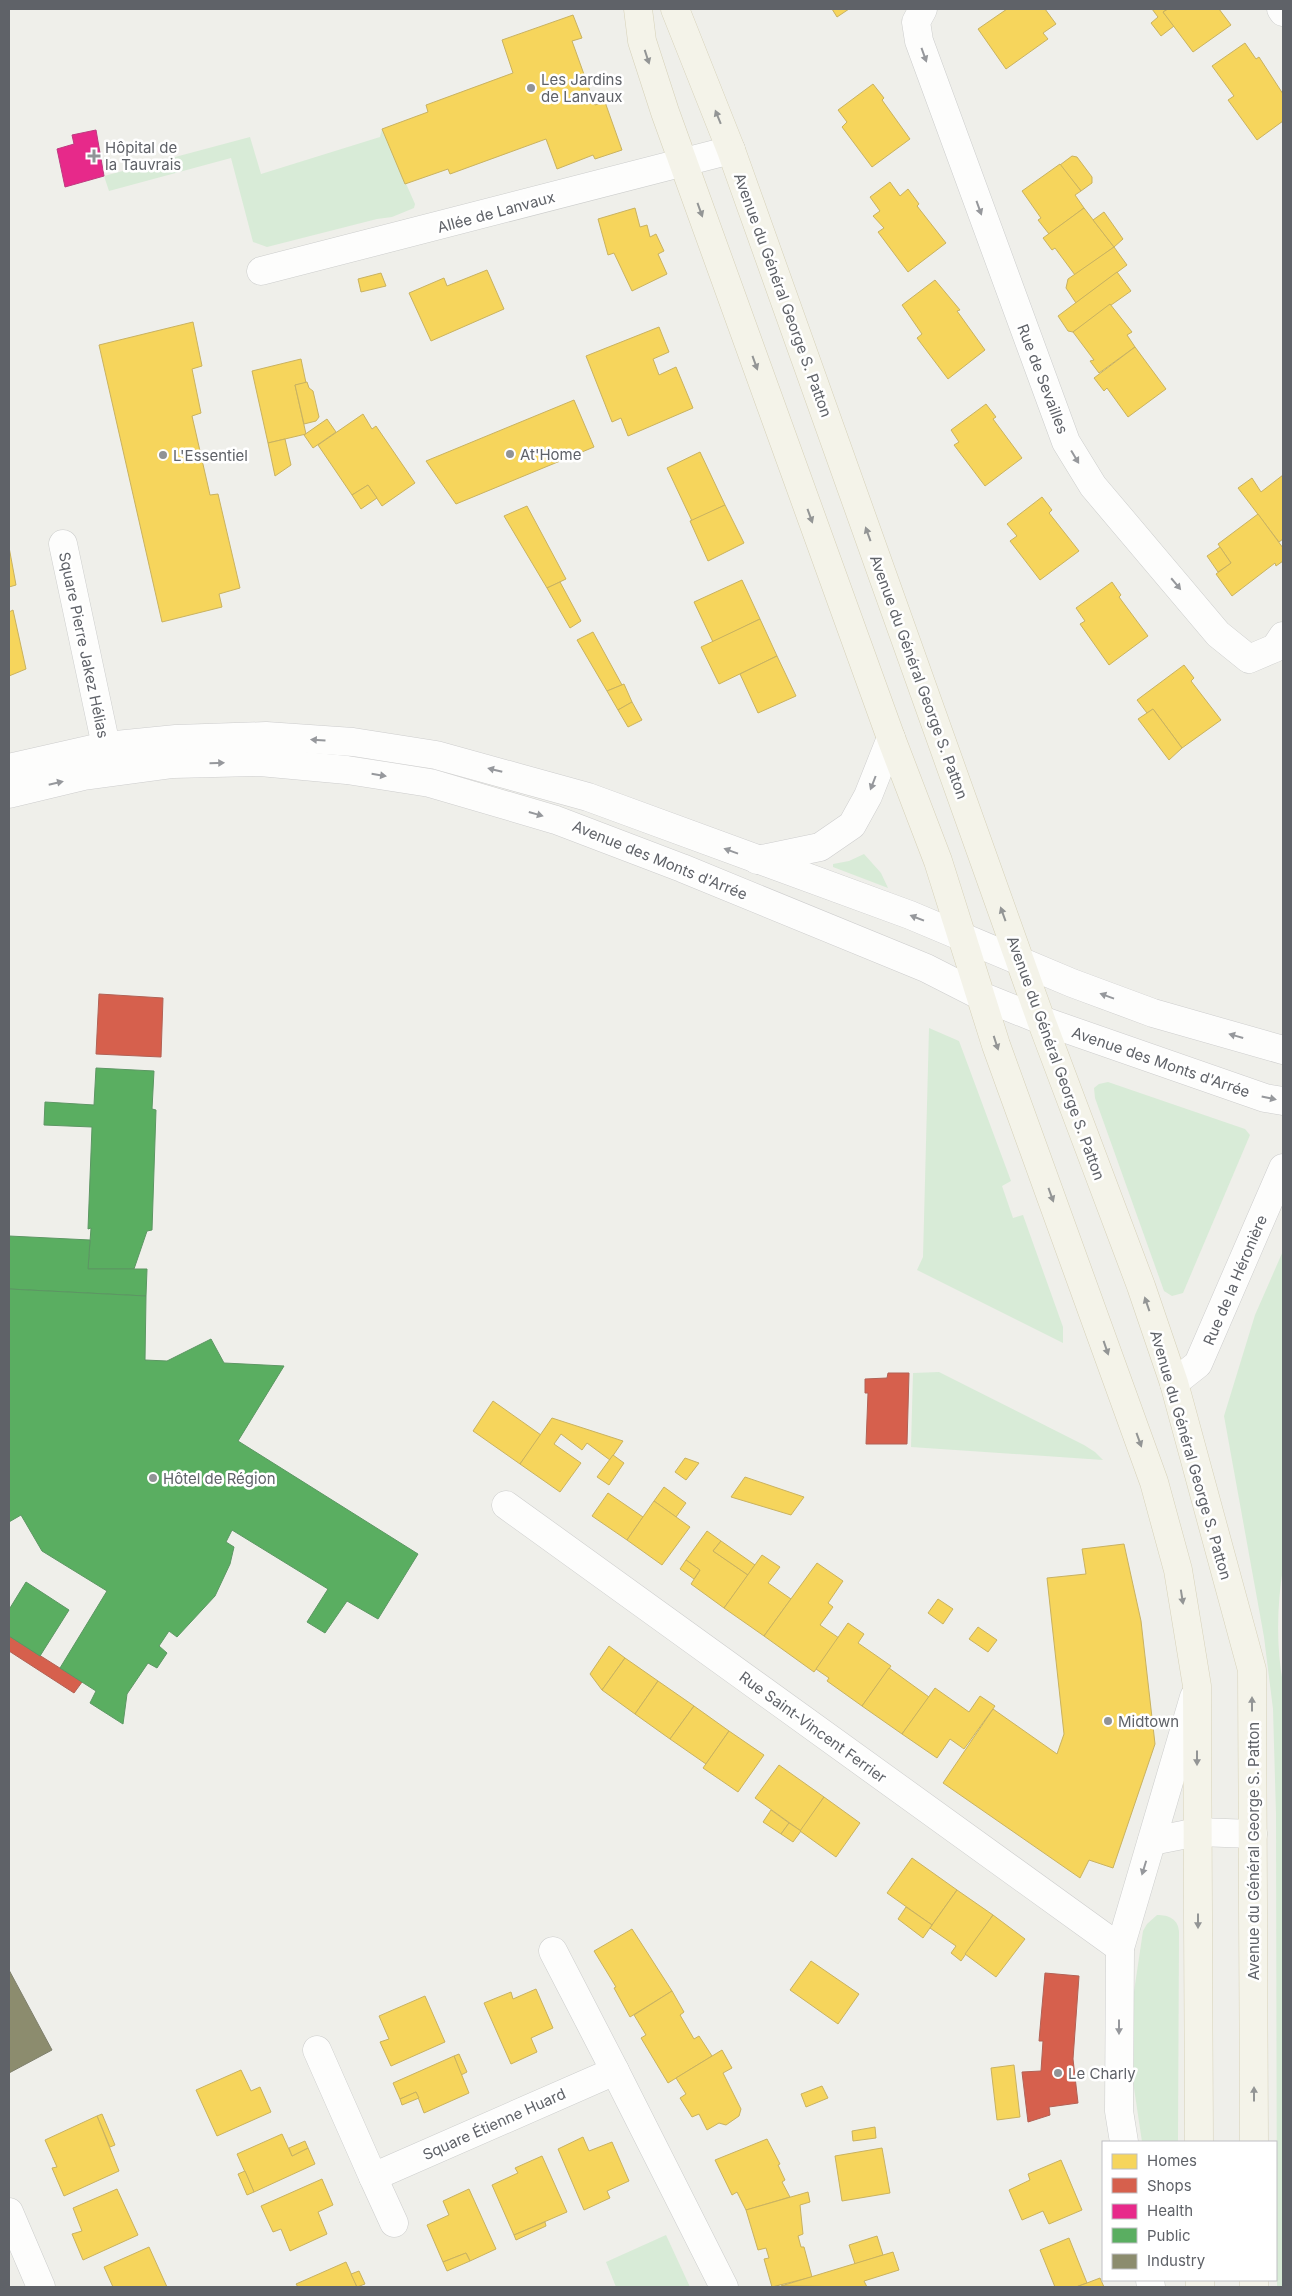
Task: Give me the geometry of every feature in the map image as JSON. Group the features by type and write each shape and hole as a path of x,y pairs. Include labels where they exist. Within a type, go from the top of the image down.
{"main road":[{"path":"638,9 642,42 683,163 891,738 938,861 996,1045 1154,1482 1178,1570 1197,1686 1199,2141"},
{"name":"Avenue du Général George S. Patton","path":"675,9 731,150 1041,1020 1174,1383 1252,1670 1254,2141"}],"street":[{"name":"Rue de Sevailles","path":"923,9 916,22 919,41 1066,442 1093,486 1218,634 1249,659 1274,648 1283,636"},
{"path":"1280,9 1283,12"},
{"name":"Allée de Lanvaux","path":"261,272 731,150"},
{"name":"Square Pierre Jakez Hélias","path":"63,544 106,746"},
{"name":"Avenue des Monts d'Arrée","path":"9,768 106,746 176,739 266,736 353,742 436,755 588,797 962,936 1072,983 1153,1013 1283,1050"},
{"path":"756,860 820,846 852,825 868,796 891,738"},
{"name":"Avenue des Monts d'Arrée","path":"9,794 84,776 192,763 280,764 347,770 430,784 556,820 673,864 926,968 981,996 1041,1020 1264,1098 1283,1101"},
{"name":"Rue de la Héronière","path":"1174,1383 1198,1364 1283,1168"},
{"name":"Rue Saint-Vincent Ferrier","path":"506,1505 1120,1948"},
{"path":"1124,2141 1119,2112 1120,1948 1197,1686"},
{"path":"1152,1841 1198,1832 1253,1834"},
{"path":"553,1951 724,2287"},
{"path":"317,2050 394,2223"},
{"name":"Square Étienne Huard","path":"373,2177 615,2071"},
{"path":"9,2212 41,2287"}],"green space":[{"path":"382,129 415,204 414,208 392,217 377,219 267,247 253,242 231,158 109,191 104,176 250,137 261,174 380,137"},
{"path":"864,854 881,873 888,888 833,867 833,864 849,861"},
{"path":"929,1028 959,1041 1011,1181 1002,1186 1013,1218 1023,1215 1063,1327 1063,1343 917,1270 923,1257"},
{"path":"1108,1082 1245,1129 1250,1135 1183,1293 1172,1296 1164,1291 1095,1098 1094,1088 1099,1084"},
{"path":"1283,1251 1283,1568 1279,1596 1278,1625 1279,1655 1283,1683 1283,2287 1277,2287 1276,1814 1273,1709 1264,1637 1224,1416 1255,1315"},
{"path":"939,1372 1084,1445 1103,1460 911,1447 913,1373"},
{"path":"1157,1915 1165,1916 1175,1921 1179,1932 1178,2141 1142,2141 1130,2061 1132,2005 1143,1931 1147,1924"},
{"path":"666,2235 690,2287 616,2287 606,2262"}],"building: Homes":[{"path":"832,9 849,9 837,17"},
{"path":"1007,9 1045,9 1056,24 1043,33 1048,39 1006,69 978,29"},
{"path":"1152,9 1168,9 1163,12 1174,26 1161,36 1151,23 1158,17"},
{"path":"1168,9 1219,9 1231,25 1193,52 1163,12"},
{"name":"Les Jardins de Lanvaux","path":"573,15 582,38 572,41 595,105 605,102 622,150 595,159 593,155 557,169 546,139 450,174 448,169 405,184 382,129 428,112 426,105 513,73 502,40"},
{"path":"1245,43 1256,59 1259,57 1283,94 1283,121 1257,140 1228,100 1234,96 1212,66"},
{"path":"873,84 910,139 872,167 842,127 847,122 838,110"},
{"path":"1072,156 1077,157 1092,177 1092,183 1081,191 1060,165"},
{"path":"1060,164 1081,191 1075,195 1084,208 1049,234 1038,220 1041,218 1022,191"},
{"path":"890,182 900,196 908,189 919,204 917,206 946,243 908,272 878,232 884,228 873,216 880,211 870,197"},
{"path":"635,208 640,227 647,225 650,237 656,234 664,251 658,254 667,274 632,291 614,253 608,255 598,219"},
{"path":"1084,208 1114,247 1075,275 1055,248 1052,250 1043,238"},
{"path":"1104,212 1123,239 1114,247 1093,220"},
{"path":"1114,247 1127,265 1076,303 1066,288 1068,279"},
{"path":"487,270 504,309 431,341 409,293 444,278 447,286"},
{"path":"1117,272 1131,291 1073,332 1068,331 1058,316"},
{"path":"381,273 386,286 361,292 358,279"},
{"path":"935,280 960,310 957,311 985,350 948,379 917,338 922,334 902,305"},
{"path":"1110,304 1132,332 1127,335 1135,347 1099,373 1090,361 1094,360 1073,332"},
{"name":"L'Essentiel","path":"193,322 202,366 192,369 201,413 192,416 210,495 218,494 240,588 219,594 222,607 162,622 99,345"},
{"name":"At'Home","path":"659,327 669,352 653,359 659,375 676,367 693,408 628,436 621,418 612,422 586,356"},
{"path":"1135,347 1166,389 1128,417 1107,388 1104,391 1094,378"},
{"path":"301,359 306,383 295,385 306,434 268,443 252,371"},
{"path":"307,382 309,388 313,391 319,417 316,421 304,424 295,385"},
{"name":"At'Home","path":"574,400 594,447 456,504 426,461"},
{"path":"986,404 996,417 993,419 1022,458 985,486 954,445 959,442 951,430"},
{"path":"363,414 372,429 376,426 415,483 382,506 368,485 352,495 318,445"},
{"path":"327,419 336,432 313,448 304,435"},
{"path":"285,439 291,465 275,476 268,443"},
{"path":"700,452 725,505 692,521 667,468"},
{"path":"1283,475 1283,539 1279,542 1238,488 1252,478 1261,492"},
{"path":"368,485 377,498 361,509 352,495"},
{"path":"1042,497 1052,510 1049,513 1079,551 1040,580 1010,541 1017,536 1007,524"},
{"path":"725,505 744,543 708,561 690,521"},
{"path":"527,506 566,579 547,588 504,516"},
{"path":"1258,514 1283,548 1283,561 1276,566 1275,563 1232,596 1216,574 1231,563 1218,544"},
{"path":"9,547 16,585 9,587"},
{"path":"1220,547 1231,563 1218,572 1207,556"},
{"path":"742,580 760,619 713,642 694,602"},
{"path":"560,582 581,621 570,628 547,588"},
{"path":"1112,582 1121,595 1119,597 1148,636 1109,665 1080,624 1085,621 1076,608"},
{"path":"13,610 26,669 9,676 9,612"},
{"path":"760,619 777,656 719,684 701,647"},
{"path":"593,632 622,685 607,691 577,640"},
{"path":"777,656 796,696 758,713 740,674"},
{"path":"1184,665 1194,678 1191,681 1221,720 1182,748 1153,709 1147,713 1137,700"},
{"path":"624,684 632,702 618,710 607,691"},
{"path":"632,702 642,720 628,727 618,710"},
{"path":"1153,709 1182,748 1169,760 1138,719"},
{"path":"493,1401 541,1435 520,1464 473,1431"},
{"path":"552,1418 623,1441 610,1460 587,1443 582,1450 561,1434 554,1444 581,1463 560,1492 520,1464"},
{"path":"613,1455 624,1463 609,1485 597,1477"},
{"path":"685,1458 699,1463 686,1480 675,1472"},
{"path":"745,1477 804,1497 791,1515 731,1497"},
{"path":"664,1487 686,1503 676,1517 654,1501"},
{"path":"608,1493 643,1517 627,1540 592,1516"},
{"path":"654,1501 690,1527 662,1565 627,1540"},
{"path":"707,1531 721,1541 713,1551 748,1575 724,1608 691,1584 700,1570 686,1560"},
{"path":"721,1541 755,1565 748,1575 713,1551"},
{"name":"Midtown","path":"1124,1544 1141,1621 1155,1744 1113,1868 1089,1860 1080,1878 943,1783 993,1709 1057,1754 1064,1734 1047,1578 1086,1574 1082,1549"},
{"path":"762,1555 780,1567 768,1583 791,1599 764,1636 724,1608"},
{"path":"686,1560 700,1570 694,1579 680,1569"},
{"path":"817,1563 843,1581 828,1603 833,1607 820,1625 839,1638 814,1672 764,1636"},
{"path":"938,1599 953,1609 943,1624 928,1613"},
{"path":"848,1623 864,1634 858,1643 891,1666 862,1706 827,1681 829,1678 816,1669"},
{"path":"978,1627 997,1640 988,1652 969,1639"},
{"path":"609,1646 625,1658 602,1690 590,1674"},
{"path":"625,1658 658,1681 635,1714 602,1690"},
{"path":"889,1668 929,1697 902,1734 862,1706"},
{"path":"658,1681 694,1706 670,1739 635,1714"},
{"path":"935,1688 969,1712 980,1696 995,1706 964,1749 950,1739 937,1758 902,1734"},
{"path":"694,1706 729,1731 706,1764 670,1739"},
{"path":"729,1731 764,1755 738,1792 703,1768"},
{"path":"779,1765 824,1797 801,1831 755,1798"},
{"path":"824,1797 860,1823 836,1857 800,1831"},
{"path":"771,1810 789,1823 781,1834 763,1822"},
{"path":"789,1823 801,1831 793,1842 781,1834"},
{"path":"912,1858 957,1890 932,1925 887,1893"},
{"path":"957,1890 993,1915 961,1961 951,1953 956,1946 930,1928"},
{"path":"906,1907 932,1925 923,1938 898,1919"},
{"path":"993,1915 1025,1939 996,1977 965,1954"},
{"path":"632,1929 672,1991 630,2017 614,1988 616,1987 594,1951"},
{"path":"811,1961 859,1994 838,2024 790,1990"},
{"path":"536,1989 553,2028 531,2038 537,2052 511,2064 484,2003 511,1992 513,1999"},
{"path":"672,1991 684,2012 680,2015 694,2039 699,2036 712,2056 668,2083 641,2038 646,2035 634,2015"},
{"path":"425,1996 445,2042 391,2066 380,2042 389,2039 379,2016"},
{"path":"722,2050 732,2068 723,2073 741,2109 739,2116 726,2125 719,2123 707,2130 699,2114 692,2117 680,2098 686,2094 676,2078"},
{"path":"459,2054 467,2072 461,2075 454,2056"},
{"path":"454,2056 469,2093 424,2113 416,2092 400,2099 393,2083"},
{"path":"1014,2065 1020,2117 997,2120 991,2068"},
{"path":"241,2070 251,2091 260,2087 271,2112 217,2136 196,2090"},
{"path":"822,2086 828,2098 806,2107 801,2094"},
{"path":"416,2092 419,2098 402,2105 400,2099"},
{"path":"102,2114 115,2145 110,2147 97,2116"},
{"path":"97,2116 119,2171 64,2196 52,2168 57,2167 45,2140"},
{"path":"875,2127 876,2138 853,2141 852,2131"},
{"path":"282,2134 292,2156 308,2148 315,2164 254,2192 237,2154"},
{"path":"583,2137 589,2151 612,2142 629,2181 607,2191 610,2198 584,2210 558,2149"},
{"path":"767,2139 780,2164 778,2165 785,2180 782,2182 790,2197 746,2210 737,2192 732,2195 715,2160"},
{"path":"305,2141 308,2148 292,2156 289,2148"},
{"path":"882,2148 890,2193 842,2201 835,2156"},
{"path":"542,2156 567,2212 514,2235 492,2185 518,2173 515,2168"},
{"path":"1061,2160 1082,2210 1049,2224 1043,2211 1022,2220 1009,2190 1030,2180 1028,2174"},
{"path":"245,2171 254,2192 247,2195 238,2174"},
{"path":"322,2179 333,2205 318,2212 327,2234 290,2251 281,2229 273,2232 261,2206"},
{"path":"117,2189 138,2235 83,2260 72,2234 82,2231 73,2208"},
{"path":"469,2189 496,2249 470,2261 466,2253 443,2262 427,2225 449,2215 443,2201"},
{"path":"808,2192 810,2202 800,2205 803,2234 798,2236 801,2247 804,2247 812,2277 772,2287 764,2259 769,2258 766,2248 758,2250 746,2210"},
{"path":"545,2222 546,2226 516,2240 514,2235"},
{"path":"877,2236 883,2255 855,2264 849,2245"},
{"path":"1069,2238 1087,2283 1076,2287 1055,2287 1040,2250"},
{"path":"149,2247 167,2287 113,2287 104,2267"},
{"path":"893,2252 899,2270 864,2281 867,2287 781,2286"},
{"path":"466,2253 470,2261 447,2271 443,2262"},
{"path":"346,2262 357,2287 298,2287 296,2284"},
{"path":"359,2271 365,2284 357,2287 351,2274"},
{"path":"1100,2278 1104,2287 1076,2287 1087,2283"}],"building: Shops":[{"path":"99,994 163,998 161,1057 96,1054"},
{"path":"888,1373 909,1373 907,1444 866,1444 868,1393 865,1393 865,1379 887,1378"},
{"path":"9,1636 82,1682 74,1693 9,1651"},
{"path":"1045,1973 1079,1976 1073,2059 1078,2103 1049,2107 1050,2115 1028,2122 1022,2072 1041,2071 1043,2041 1039,2041"}],"building: Health":[{"path":"96,130 104,176 65,187 57,149 74,144 72,135"}],"building: Public":[{"path":"96,1068 154,1071 152,1109 156,1110 152,1230 147,1231 134,1269 88,1269 91,1228 88,1229 92,1127 44,1125 45,1102 94,1105"},
{"path":"9,1236 90,1240 88,1269 147,1269 146,1296 9,1289"},
{"name":"Hôtel de Région","path":"9,1289 146,1296 145,1360 167,1361 211,1339 224,1363 284,1366 238,1441 418,1554 378,1619 347,1601 325,1633 307,1622 328,1589 232,1530 226,1542 234,1547 230,1564 215,1596 177,1637 169,1631 159,1646 167,1653 157,1668 148,1663 127,1694 123,1724 90,1703 96,1691 60,1668 107,1591 42,1551 21,1515 9,1522"},
{"path":"26,1582 69,1610 40,1656 9,1636 9,1606 10,1608"}],"building: Industry":[{"path":"9,1970 52,2050 9,2073"}],"place":[{"name":"Les Jardins de Lanvaux","path":"531,88"},
{"name":"Hôpital de la Tauvrais","path":"94,156"},
{"name":"At'Home","path":"510,454"},
{"name":"L'Essentiel","path":"163,455"},
{"name":"Hôtel de Région","path":"153,1478"},
{"name":"Midtown","path":"1108,1721"},
{"name":"Le Charly","path":"1058,2073"}]}
